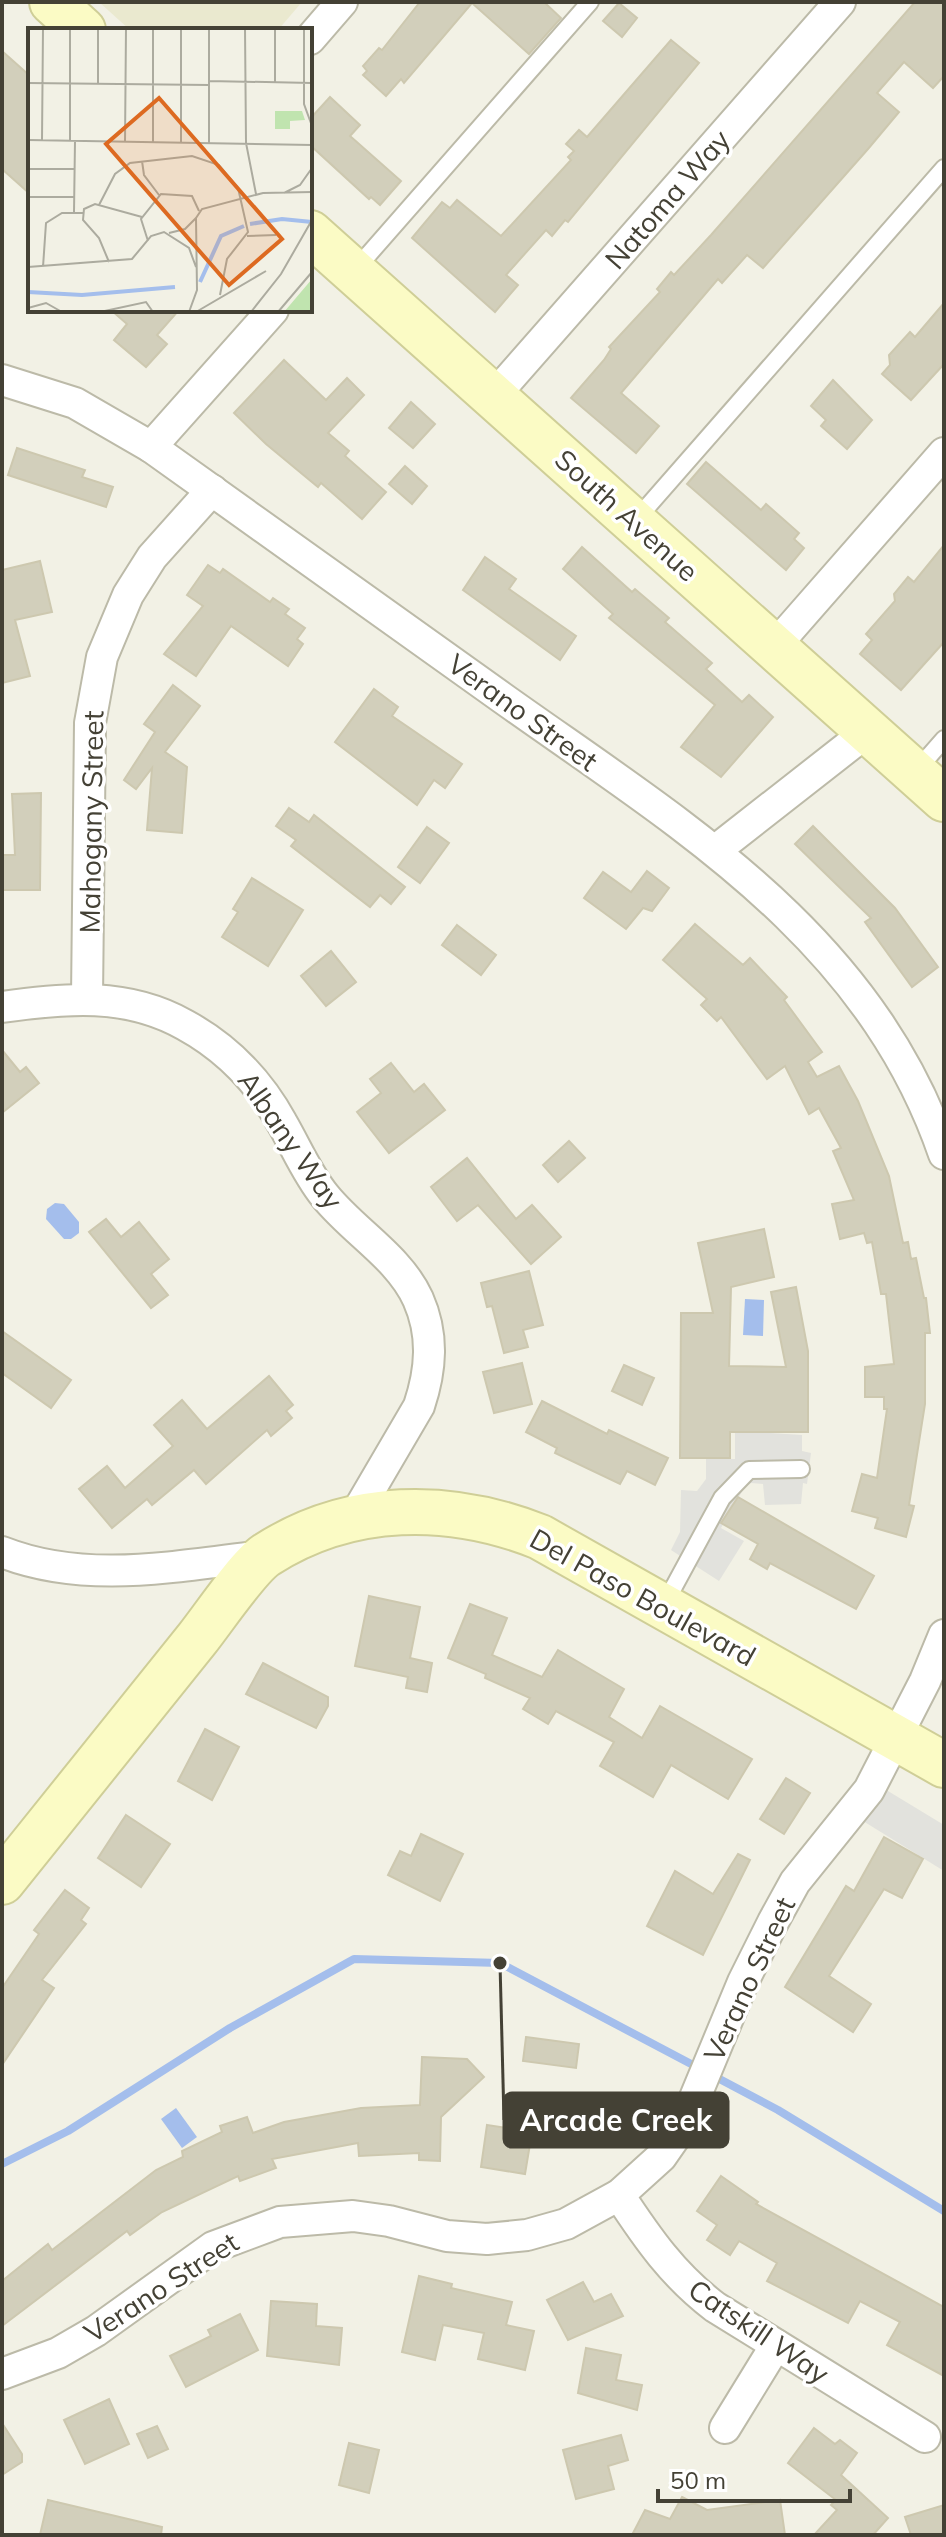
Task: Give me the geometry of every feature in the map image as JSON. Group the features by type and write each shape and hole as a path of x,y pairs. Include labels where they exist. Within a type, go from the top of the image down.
{"street":[{"path":"52,2 81,28"},
{"path":"312,37 342,2"},
{"name":"Natoma Way","path":"494,396 840,2"},
{"name":"South Avenue","path":"325,255 494,396 930,786"},
{"path":"151,447 271,312"},
{"name":"Verano Street","path":"2,380 75,403 151,447 716,850 792,917 850,983 913,1084 944,1154"},
{"path":"774,647 944,453"},
{"name":"Mahogany Street","path":"87,998 90,723 102,657 128,595 152,557 212,490"},
{"path":"716,850 868,731"},
{"name":"Albany Way","path":"2,1007 87,998 147,1009 171,1019 233,1058 260,1088 324,1195 397,1267 417,1298 429,1342 425,1388 419,1406 354,1517"},
{"name":"Del Paso Boulevard","path":"2,1882 263,1556 330,1523 397,1511 480,1518 540,1537 944,1765"},
{"path":"2,1552 56,1568 97,1572 263,1556"},
{"name":"Verano Street","path":"2,2374 58,2353 96,2331 213,2247 280,2222 353,2216 389,2221 447,2236 487,2239 527,2235 566,2224 619,2195 661,2157 684,2124 731,2013 795,1882 869,1790 944,1635"},
{"name":"Catskill Way","path":"619,2195 659,2256 684,2284 925,2437"},
{"path":"725,2428 776,2345"}],"lane":[{"path":"325,255 590,2"},
{"path":"634,522 944,168"},
{"path":"930,786 944,739"},
{"path":"663,1607 722,1498 749,1470 801,1469"}],"shaded area":[{"path":"99,2 302,2 280,28 128,28"},
{"path":"735,1431 802,1435 802,1451 811,1453 801,1504 765,1505 763,1484 751,1483 744,1488 721,1528 744,1541 719,1581 671,1550 680,1532 681,1490 697,1491 706,1479 706,1459 735,1459"},
{"path":"883,1788 944,1825 944,1871 863,1821"}],"water":[{"path":"55,1203 64,1204 79,1222 79,1233 71,1239 64,1239 46,1219 47,1209"},
{"path":"745,1299 764,1300 763,1336 743,1335"},
{"path":"176,2108 197,2137 182,2148 161,2119"}],"building":[{"path":"420,2 544,2 561,18 529,54 472,3 404,83 401,79 386,96 363,75 367,71 363,66 379,48 382,50"},
{"path":"915,2 944,2 944,76 933,88 904,62 877,93 899,112 868,149 763,268 747,255 722,283 718,279 621,393 659,426 636,453 571,398 604,360 611,349 609,347 660,292 657,289 671,272 674,275 711,235"},
{"path":"619,3 637,18 622,37 603,21"},
{"path":"671,40 699,63 568,222 565,220 552,236 546,230 506,275 518,285 495,312 412,238 442,202 450,208 457,200 501,236 571,160 568,157 574,151 566,144 579,130 587,137"},
{"path":"2,51 28,74 28,192 2,169"},
{"path":"330,97 360,125 350,136 401,181 380,205 371,197 369,199 312,147 312,117"},
{"path":"944,303 944,364 911,400 882,374 890,365 889,355 910,332 915,337"},
{"path":"113,312 177,312 157,335 167,344 146,367 114,340 127,324"},
{"path":"284,360 326,400 347,378 364,395 328,433 349,451 345,456 386,492 362,519 321,483 318,487 266,444 234,413"},
{"path":"833,380 872,420 847,449 821,426 826,420 811,406"},
{"path":"411,402 435,424 413,448 389,428"},
{"path":"17,448 85,470 82,477 113,487 106,507 8,475"},
{"path":"706,462 761,510 766,504 799,533 794,539 804,548 786,570 687,484"},
{"path":"405,466 427,486 412,504 389,484"},
{"path":"944,545 944,642 901,690 860,654 872,640 866,634 895,601 894,594 908,577 914,582"},
{"path":"582,547 632,592 635,589 669,618 665,622 712,663 706,669 742,702 749,695 773,717 721,777 681,747 715,705 609,618 613,614 563,569"},
{"path":"485,557 516,579 509,589 576,636 560,660 463,590"},
{"path":"40,561 52,612 15,620 30,676 2,683 2,570"},
{"path":"208,565 220,573 223,569 270,602 273,598 289,609 285,614 305,628 297,639 303,644 288,666 231,626 196,676 164,654 203,606 187,595"},
{"path":"173,685 200,706 165,752 187,767 182,833 147,830 152,768 136,789 124,780 155,732 144,724"},
{"path":"374,689 398,707 392,716 462,764 445,788 434,780 417,805 335,742"},
{"path":"41,793 40,890 2,890 2,855 15,855 12,794"},
{"path":"289,808 309,822 314,815 405,887 391,904 380,895 370,907 291,846 296,840 276,826"},
{"path":"813,826 895,908 938,967 912,987 865,922 871,918 795,844"},
{"path":"427,827 449,843 420,883 398,867"},
{"path":"647,871 669,888 652,911 643,908 626,929 584,898 603,872 631,892"},
{"path":"252,878 303,910 268,966 222,937 238,912 233,909"},
{"path":"695,924 743,965 750,958 787,997 784,1000 822,1052 808,1062 817,1077 839,1066 858,1101 889,1176 903,1243 908,1242 911,1259 916,1258 926,1298 930,1333 925,1333 925,1404 909,1505 914,1506 906,1537 875,1528 878,1518 852,1511 862,1474 877,1478 887,1409 884,1409 884,1397 865,1397 865,1367 894,1364 886,1294 881,1294 872,1242 867,1243 864,1233 840,1239 832,1204 854,1200 833,1151 841,1148 819,1108 809,1114 785,1066 767,1079 721,1017 717,1021 701,1005 707,999 663,960"},
{"path":"457,925 496,955 481,975 442,945"},
{"path":"331,951 356,982 326,1006 301,976"},
{"path":"2,1050 20,1072 26,1067 39,1083 2,1113"},
{"path":"391,1063 414,1092 424,1084 445,1110 389,1153 357,1112 381,1093 370,1079"},
{"path":"569,1141 585,1158 558,1182 543,1165"},
{"path":"467,1158 516,1219 532,1205 561,1237 531,1264 478,1205 457,1221 431,1187"},
{"path":"106,1219 121,1237 139,1222 169,1259 151,1274 168,1295 151,1308 89,1232"},
{"path":"764,1229 774,1277 731,1287 729,1366 786,1367 771,1292 796,1287 808,1351 808,1432 730,1432 730,1458 680,1458 681,1313 713,1313 698,1243"},
{"path":"529,1271 543,1325 523,1330 528,1347 504,1353 492,1306 487,1307 481,1283"},
{"path":"2,1331 71,1380 51,1408 2,1373"},
{"path":"522,1363 532,1404 494,1413 483,1372"},
{"path":"624,1365 654,1378 642,1405 612,1391"},
{"path":"269,1376 293,1405 286,1411 292,1418 271,1436 267,1430 206,1484 194,1470 152,1505 147,1499 112,1528 79,1489 107,1466 125,1488 173,1446 154,1425 182,1400 207,1429"},
{"path":"542,1401 607,1434 609,1430 668,1458 655,1485 627,1471 620,1484 555,1453 557,1448 526,1432"},
{"path":"738,1497 874,1576 856,1609 770,1563 767,1569 750,1559 758,1544 721,1523"},
{"path":"369,1596 420,1607 410,1658 432,1663 427,1692 406,1688 408,1677 355,1666"},
{"path":"470,1604 507,1618 492,1655 542,1677 558,1650 624,1689 609,1717 642,1738 660,1706 752,1759 728,1799 671,1765 653,1797 600,1766 614,1742 556,1711 548,1724 523,1709 530,1698 448,1658"},
{"path":"263,1663 328,1697 328,1706 316,1728 246,1694"},
{"path":"205,1729 239,1747 212,1800 178,1781"},
{"path":"786,1778 810,1793 784,1834 760,1819"},
{"path":"126,1815 170,1844 141,1887 98,1858"},
{"path":"421,1834 463,1854 440,1901 388,1875 400,1851 411,1856"},
{"path":"884,1837 923,1859 902,1898 884,1889 829,1976 871,2004 853,2032 785,1987 846,1886 854,1891"},
{"path":"738,1854 750,1860 703,1955 647,1926 675,1871 713,1894"},
{"path":"65,1890 89,1908 81,1920 86,1924 42,1980 54,1988 2,2065 2,1988 39,1934 34,1930"},
{"path":"526,2037 579,2044 576,2068 523,2061"},
{"path":"422,2057 467,2059 484,2077 441,2117 440,2161 419,2160 419,2153 359,2156 358,2143 272,2159 276,2168 240,2181 238,2176 162,2212 130,2235 127,2231 2,2326 2,2281 48,2244 52,2250 156,2170 183,2157 182,2151 222,2132 220,2126 247,2117 253,2133 284,2122 361,2108 420,2105"},
{"path":"487,2125 532,2132 525,2174 481,2167"},
{"path":"721,2176 758,2202 756,2204 944,2307 944,2376 887,2345 900,2322 860,2301 848,2323 767,2281 777,2263 739,2241 730,2255 707,2240 717,2225 697,2211"},
{"path":"419,2276 452,2284 451,2288 512,2302 506,2325 534,2331 525,2370 478,2359 484,2333 443,2325 435,2360 402,2352"},
{"path":"583,2282 594,2302 611,2294 623,2316 568,2340 547,2300"},
{"path":"271,2301 317,2304 316,2326 342,2328 339,2365 267,2356"},
{"path":"240,2314 258,2350 186,2387 170,2356 211,2336 208,2330"},
{"path":"586,2348 621,2355 616,2380 642,2385 637,2410 578,2393"},
{"path":"109,2399 129,2444 85,2464 64,2420"},
{"path":"2,2423 22,2454 22,2462 2,2475"},
{"path":"157,2426 168,2449 148,2458 137,2434"},
{"path":"814,2428 835,2444 840,2440 857,2453 841,2475 888,2518 873,2535 814,2535 837,2510 831,2505 836,2500 788,2463"},
{"path":"621,2435 628,2460 608,2466 614,2489 576,2499 563,2450"},
{"path":"349,2443 379,2450 369,2493 339,2485"},
{"path":"682,2497 707,2510 780,2500 785,2535 632,2535 645,2510 670,2519"},
{"path":"48,2500 162,2527 161,2535 40,2535"},
{"path":"944,2505 944,2535 911,2535 905,2517"}],"waterway":[{"path":"2,2164 68,2131 230,2028 354,1959 500,1963 778,2110 944,2211"}],"place":[{"name":"Arcade Creek","path":"500,1963"}]}
